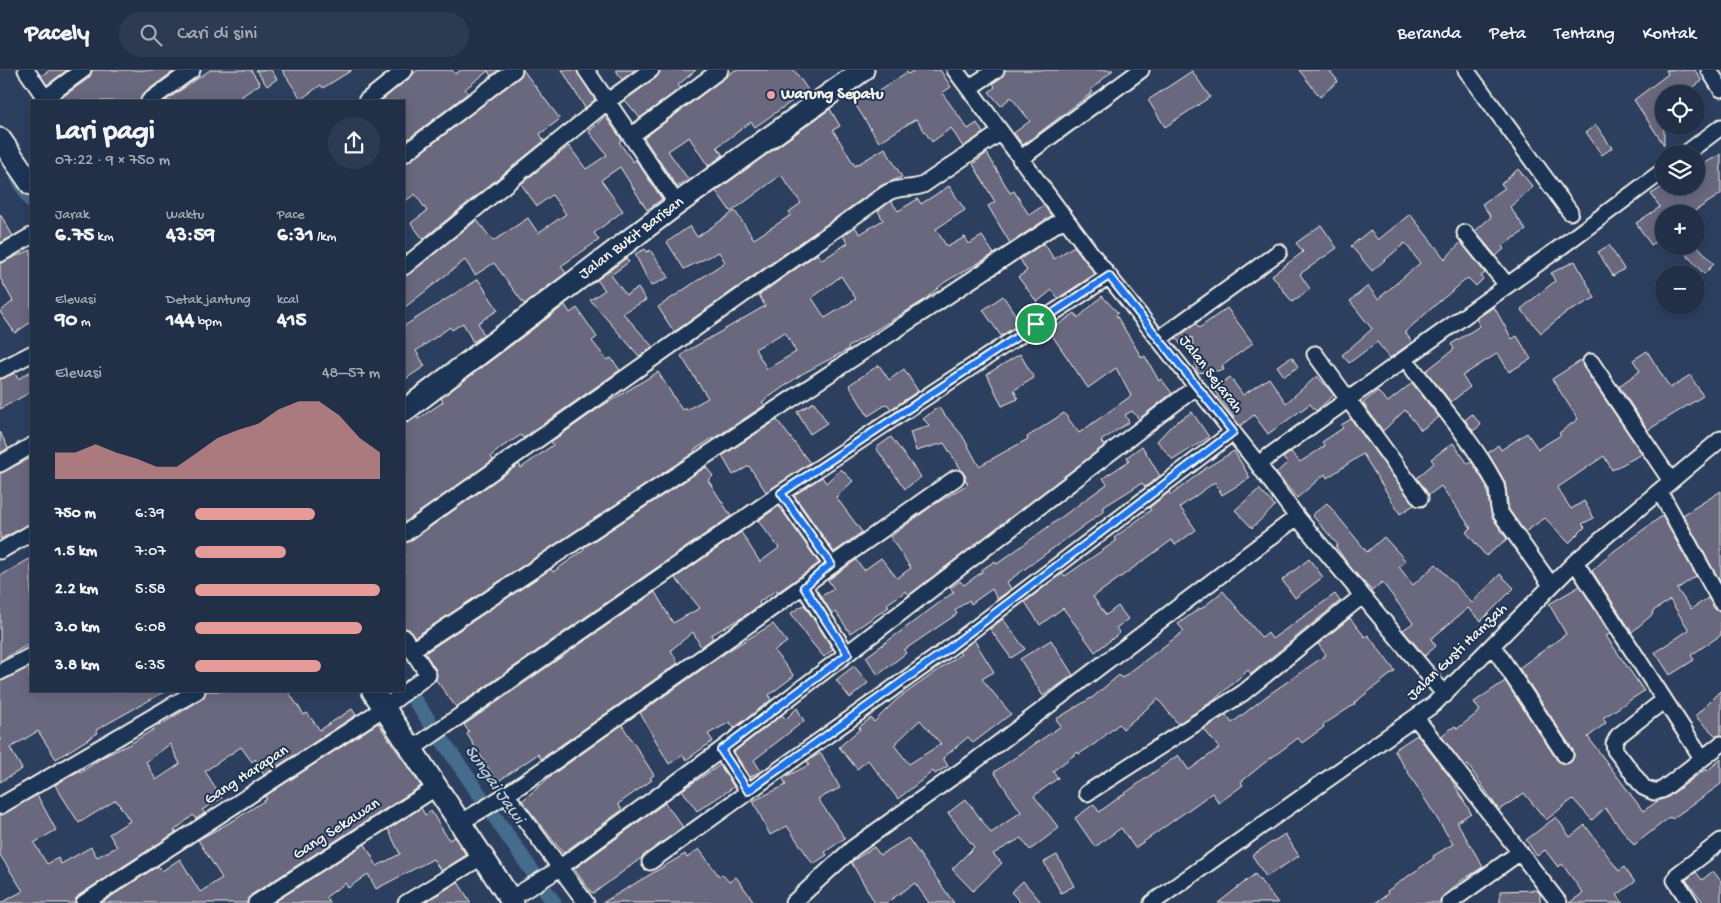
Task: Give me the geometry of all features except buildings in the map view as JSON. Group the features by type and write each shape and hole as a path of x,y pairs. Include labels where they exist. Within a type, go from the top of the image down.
{"street":[{"path":"26,70 46,100 83,70"},
{"path":"150,100 192,70"},
{"path":"367,100 405,70"},
{"path":"405,153 514,70"},
{"path":"586,70 677,204"},
{"path":"405,266 608,101 651,70"},
{"path":"632,136 720,70"},
{"name":"Jalan Bukit Barisan","path":"405,410 677,204 863,70"},
{"name":"Jalan Sejarah","path":"955,70 1109,276 1258,464 1296,517 1445,695"},
{"path":"969,88 996,70"},
{"path":"1020,159 1141,70"},
{"path":"1466,70 1570,212"},
{"path":"1709,70 1721,88"},
{"path":"1697,145 1721,127"},
{"path":"405,533 887,193 897,188 914,189 923,185 1001,132"},
{"path":"3,148 30,183"},
{"path":"1258,464 1655,177"},
{"path":"408,643 1065,218"},
{"path":"1465,233 1507,285"},
{"path":"0,254 30,237"},
{"path":"1159,339 1279,252"},
{"path":"418,745 781,493 1109,276"},
{"path":"1315,354 1420,498"},
{"path":"0,370 30,355"},
{"path":"1591,362 1666,487 1721,602"},
{"path":"1413,369 1452,419 1494,480 1499,494 1497,502 1501,514 1550,585"},
{"path":"385,699 418,745 437,787 464,820 483,856 515,898 721,750 1196,387"},
{"path":"650,862 945,651 1233,432"},
{"name":"Jalan Gusti Hamzah","path":"1152,903 1416,718 1445,695 1550,585 1721,440"},
{"path":"0,464 30,447"},
{"path":"464,820 503,796 804,587 831,564 956,478"},
{"path":"781,493 831,564"},
{"path":"793,903 852,848 975,761 1296,517"},
{"path":"0,551 30,534"},
{"path":"1575,562 1702,758"},
{"path":"804,587 848,654"},
{"path":"1087,793 1243,693 1362,596"},
{"name":"Gang Harapan","path":"405,688 425,677 408,643"},
{"path":"1493,646 1565,755"},
{"path":"0,672 30,657"},
{"path":"0,806 196,692"},
{"name":"Gang Harapan","path":"84,903 398,692"},
{"path":"1664,701 1618,736 1614,744 1615,750 1643,787 1654,792 1662,790 1721,744"},
{"path":"1416,718 1559,903"},
{"path":"721,750 748,791"},
{"name":"Gang Sekawan","path":"256,903 437,787"},
{"path":"503,796 555,870 586,903"},
{"path":"1690,903 1675,880 1678,874 1721,841"},
{"path":"1448,903 1520,852"},
{"path":"406,903 483,856"}],"waterway":[{"name":"Sungai Jawi","path":"17,176 30,199"},
{"name":"Sungai Jawi","path":"405,690 416,702 554,903"}],"place":[{"name":"Warung Sepatu","path":"771,95"}],"route":[{"path":"1109,276 1233,432 945,651 748,791 721,750 848,654 804,587 831,564 781,493 1036,324 1109,276"}]}
